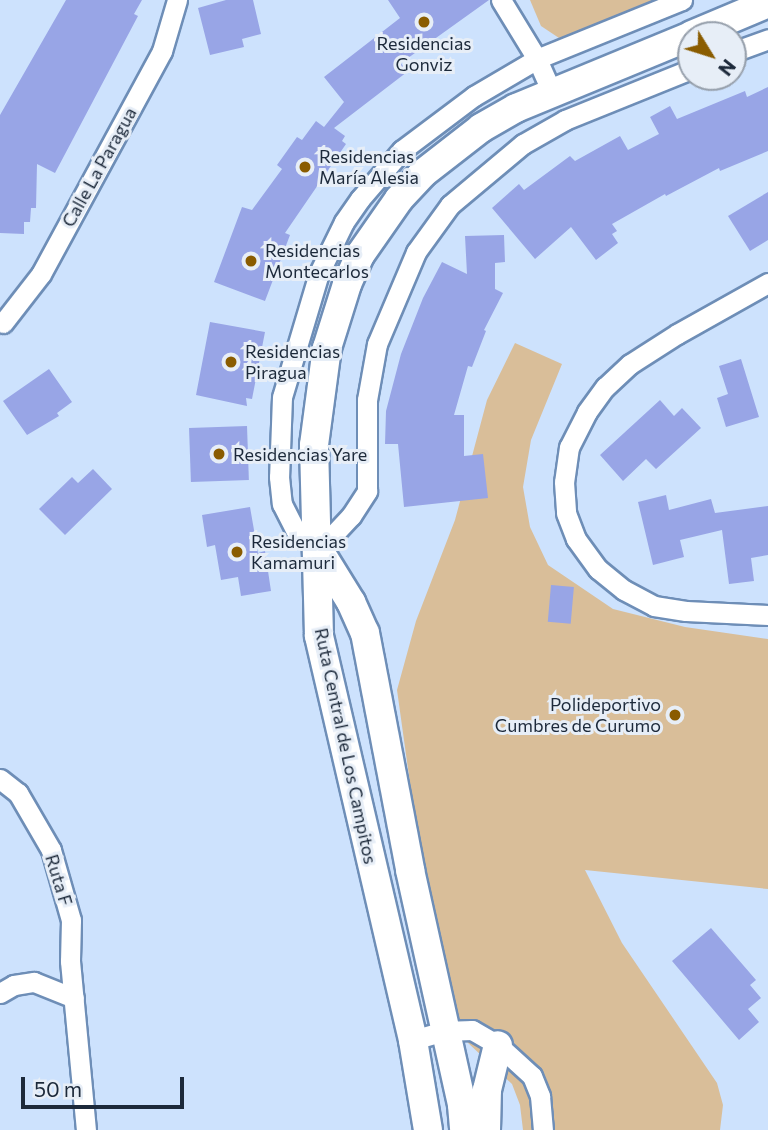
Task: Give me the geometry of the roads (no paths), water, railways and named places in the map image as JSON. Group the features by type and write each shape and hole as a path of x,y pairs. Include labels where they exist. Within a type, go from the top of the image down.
{"main road":[{"path":"725,21 768,3"},
{"path":"315,545 314,445 321,380 336,315 360,255 399,199 422,174 481,128 552,92 677,41"},
{"name":"Ruta Central de Los Campitos","path":"315,545 351,602 365,633 412,883 462,1105 464,1130"},
{"name":"Ruta Central de Los Campitos","path":"315,545 318,636 413,1040 428,1130"},
{"path":"486,1130 487,1090 498,1045"}],"street":[{"name":"Calle La Paragua","path":"3,323 41,274 162,51 177,0"},
{"path":"501,0 537,59 552,92"},
{"path":"677,75 555,126 492,167 450,205 416,252 377,344 367,400 367,491 351,516 334,534 315,545 296,531 282,504 279,445 282,397 307,306 331,246 360,199 402,150 474,96 537,59 682,0"},
{"path":"747,46 768,38"},
{"path":"768,283 642,357 605,387 587,412 569,447 564,482 566,513 576,539 598,569 624,590 654,606 686,611 768,615"},
{"name":"Ruta F","path":"0,779 18,793 51,850 71,920 74,998 86,1130"},
{"path":"0,993 14,985 34,982 74,998"},
{"path":"413,1040 444,1031 472,1030 498,1045 532,1076 540,1096 543,1130"}],"place":[{"name":"Residencias Gonviz","path":"424,22"},
{"name":"Residencias María Alesia","path":"305,167"},
{"name":"Residencias Montecarlos","path":"251,261"},
{"name":"Residencias Piragua","path":"231,362"},
{"name":"Residencias Yare","path":"219,454"},
{"name":"Residencias Kamamuri","path":"237,552"},
{"name":"Polideportivo Cumbres de Curumo","path":"675,715"}]}
